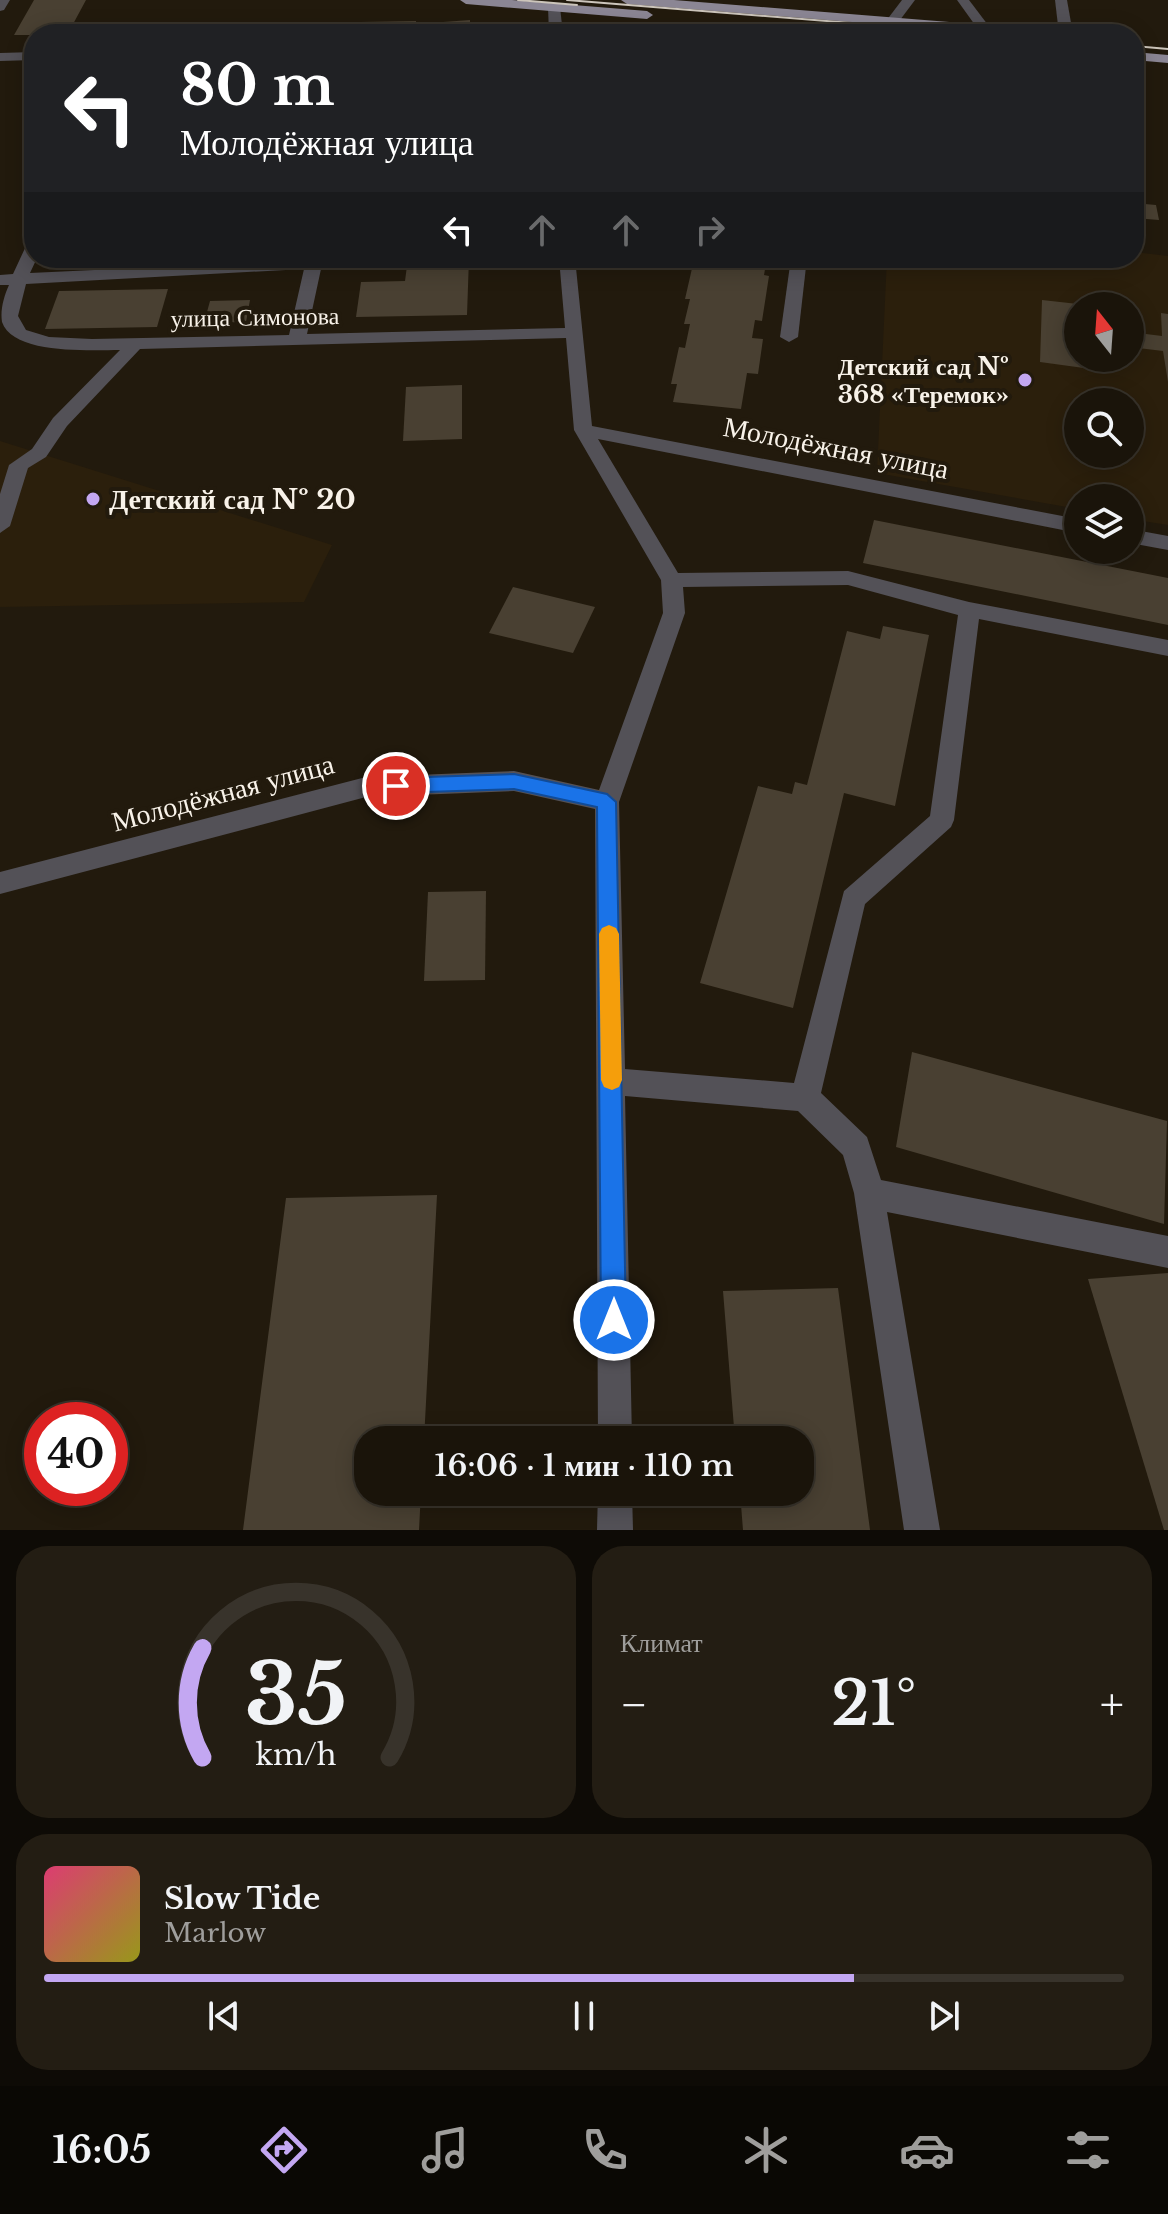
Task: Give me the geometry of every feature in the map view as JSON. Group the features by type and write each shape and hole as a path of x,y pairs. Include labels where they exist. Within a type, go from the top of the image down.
{"main road":[{"path":"466,0 754,24"},
{"path":"627,0 927,24"},
{"path":"1144,57 1168,59"}],"street":[{"path":"0,7 4,0"},
{"path":"892,21 909,0"},
{"path":"963,0 981,24"},
{"path":"1061,0 1065,24"},
{"path":"554,7 555,24"},
{"path":"0,57 24,56"},
{"path":"0,343 19,334 9,321 10,305 24,268"},
{"path":"0,280 235,268"},
{"path":"297,340 313,268"},
{"path":"568,268 583,430 672,580 674,613 607,802 615,1426"},
{"path":"789,337 798,268"},
{"name":"улица Симонова","path":"19,334 41,342 136,343 572,333"},
{"path":"0,526 9,464 39,453 60,422 136,343"},
{"name":"Молодёжная улица","path":"583,430 1064,523"},
{"path":"1144,539 1168,543"},
{"path":"672,580 848,578 969,610 1168,648"},
{"path":"805,1098 853,899 942,820 969,610"},
{"name":"Молодёжная улица","path":"0,883 366,787 514,781 607,802"},
{"path":"612,1081 805,1098 856,1147 869,1193 922,1530"},
{"path":"869,1193 1168,1252"},
{"path":"615,1506 615,1530"}],"shaded area":[{"name":"Детский сад № 368 «Теремок»","path":"1144,253 1168,256 1168,525 1144,521 1144,484 1064,484 1064,506 877,473 887,268 1144,268"},
{"name":"Детский сад № 20","path":"0,441 332,545 304,602 0,607"}],"building":[{"path":"34,0 86,0 73,24 24,24 24,35 14,35"},
{"path":"470,20 470,24 416,24"},
{"path":"416,21 416,24 360,24 360,22"},
{"path":"331,22 331,24 275,24"},
{"path":"1144,204 1156,205 1159,220 1144,219"},
{"path":"407,268 469,268 467,315 356,317 361,282 405,281"},
{"path":"692,268 765,268 764,275 769,276 762,321 755,320 752,338 763,339 758,374 747,373 741,409 673,402 677,384 671,384 679,347 685,348 690,324 684,324 690,299 685,299"},
{"path":"168,289 157,327 45,329 59,291"},
{"path":"250,300 246,322 204,323 210,301"},
{"path":"1042,300 1064,302 1064,365 1040,362"},
{"path":"1161,313 1168,314 1168,382 1163,351 1144,349 1144,334 1162,336"},
{"path":"462,385 462,439 403,441 406,387"},
{"path":"874,520 1064,557 1064,564 1097,564 1168,578 1168,625 863,563"},
{"path":"513,587 595,607 573,653 489,633"},
{"path":"883,626 929,635 895,806 844,793 793,1008 700,983 758,786 792,794 795,782 807,785 847,631 880,639"},
{"path":"486,891 485,980 424,981 428,892"},
{"path":"912,1052 1167,1121 1164,1224 896,1147"},
{"path":"437,1195 425,1426 354,1426 354,1506 420,1506 419,1530 243,1530 286,1198"},
{"path":"1168,1273 1168,1530 1164,1530 1088,1279"},
{"path":"838,1288 870,1530 743,1530 741,1506 814,1506 814,1426 734,1426 723,1291"}],"tram line":[{"path":"518,0 577,5"},
{"path":"567,0 863,24"},
{"path":"1144,47 1168,49"}],"slow traffic":[{"path":"609,934 612,1080"}],"place":[{"name":"Детский сад № 368 «Теремок»","path":"1025,380"},
{"name":"Детский сад № 20","path":"93,499"}],"route":[{"path":"396,786 514,781 607,802 614,1320"}]}
